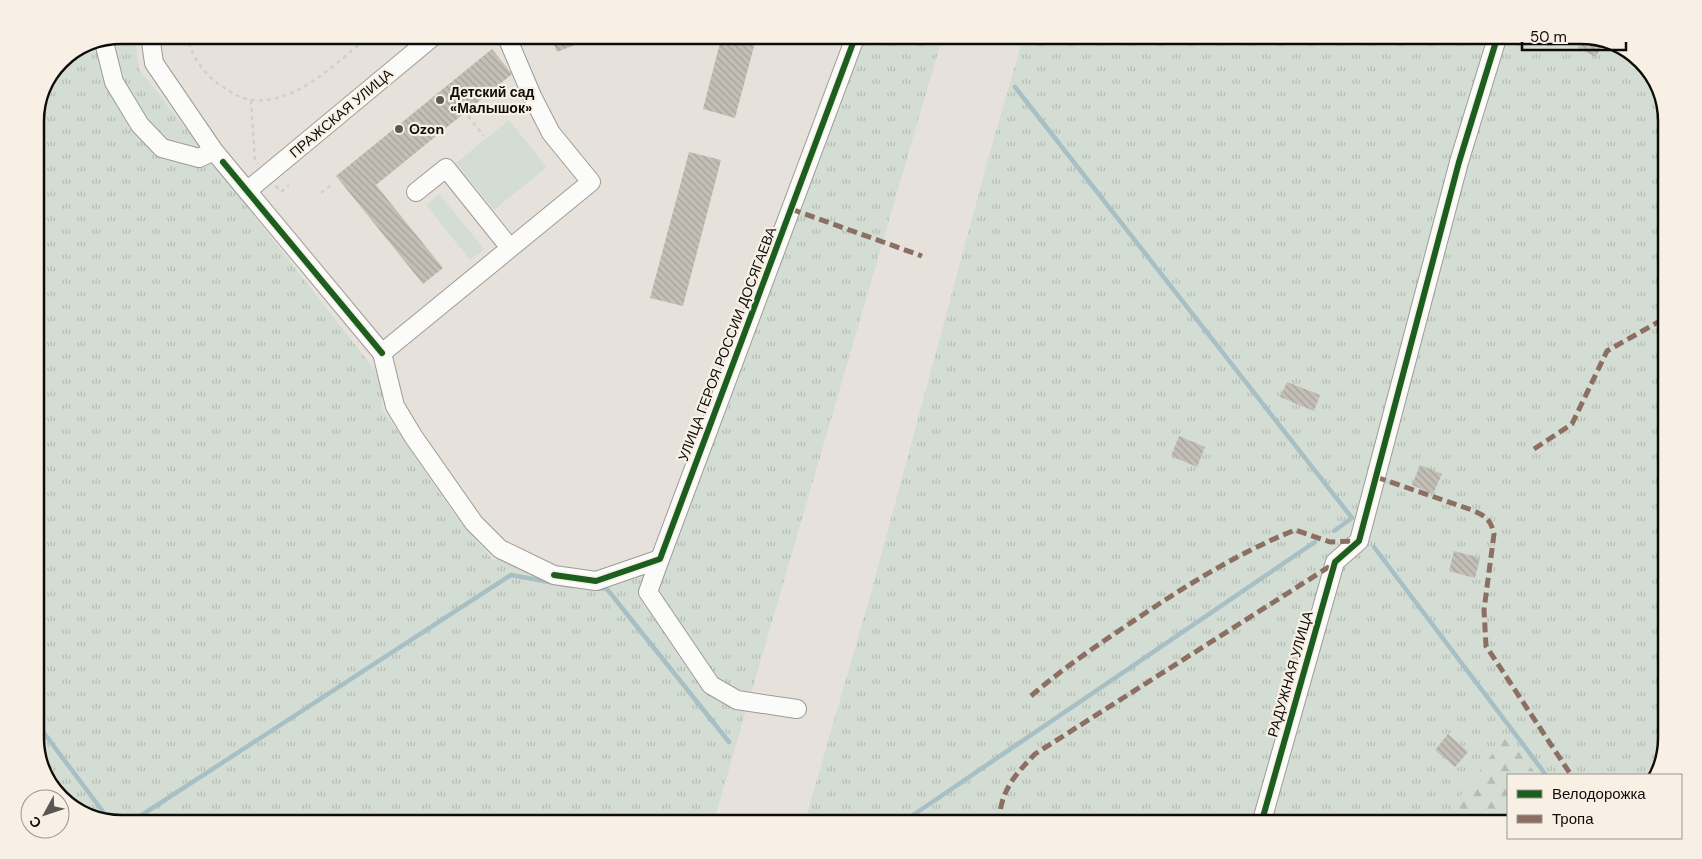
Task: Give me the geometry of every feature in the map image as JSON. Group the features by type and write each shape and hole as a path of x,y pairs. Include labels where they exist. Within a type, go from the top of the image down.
{"street":[{"path":"151,44 154,64 218,156 382,353 395,406 413,436 474,523 500,549 554,575 596,581 660,560"},
{"name":"ПРАЖСКАЯ УЛИЦА","path":"247,191 424,44"},
{"path":"382,353 591,182 551,133 532,96 510,44"},
{"name":"УЛИЦА ГЕРОЯ РОССИИ ДОСЯГАЕВА","path":"797,709 737,700 711,685 648,592 853,44"},
{"name":"РАДУЖНАЯ УЛИЦА","path":"1264,815 1336,562 1359,541 1459,162 1495,44"},
{"path":"105,46 114,82 140,125 162,148 199,158 218,156"},
{"path":"416,192 446,168 510,248"}],"path":[{"path":"188,44 189,50 214,81 242,98 251,100 270,99 298,90 317,79 359,44"},
{"path":"251,100 255,160"},
{"path":"468,116 484,136"},
{"path":"321,193 332,184"}],"green space":[{"path":"111,44 136,44 139,69 385,383 381,407 452,511 494,561 510,548 558,572 607,572 634,563 658,547 849,44 940,44 716,815 121,815 106,814 87,807 70,796 70,789 63,789 48,763 44,743 44,116 46,101 52,87 70,63 82,54 96,48"},
{"path":"1021,44 1581,44 1606,48 1632,63 1650,87 1657,106 1658,116 1658,738 1657,753 1649,774 1507,774 1507,815 807,815 869,600 990,152"},
{"path":"509,120 547,167 494,210 456,163"},
{"path":"439,194 484,249 470,260 426,205"},
{"path":"1506,736 1536,774 1507,774 1507,815 1459,815 1458,799"}],"building":[{"path":"554,44 577,44 557,52"},
{"path":"720,44 755,44 735,118 703,109"},
{"path":"1580,44 1601,46 1596,57 1578,48"},
{"path":"492,49 512,74 376,185 443,268 423,284 336,176"},
{"path":"689,152 721,160 683,306 650,298"},
{"path":"1287,382 1320,395 1314,411 1280,397"},
{"path":"1179,436 1205,447 1197,467 1171,456"},
{"path":"1420,465 1442,474 1433,494 1412,485"},
{"path":"1454,551 1480,558 1475,578 1449,571"},
{"path":"1448,734 1468,752 1455,767 1435,750"}],"waterway":[{"path":"1015,87 1352,518 1334,531"},
{"path":"913,815 1315,542"},
{"path":"1374,547 1545,774"},
{"path":"142,815 511,575 572,586"},
{"path":"597,588 607,589 729,742"},
{"path":"44,733 104,814"}],"marked path":[{"path":"791,209 922,256"},
{"path":"1534,449 1572,424 1607,351 1658,322"},
{"path":"1376,477 1472,510 1484,517 1491,525 1494,534 1484,610 1486,646 1570,774"},
{"path":"1031,696 1077,660 1166,599 1251,550 1295,530 1330,542 1357,541"},
{"path":"1000,815 1005,793 1015,777 1035,754 1335,563"}],"cycle path":[{"path":"554,575 596,581 660,559 853,44"},
{"path":"1264,815 1335,562 1359,541 1459,162 1495,44"},
{"path":"223,162 382,353"}],"place":[{"name":"Детский сад «Малышок»","path":"440,100"},
{"name":"Ozon","path":"399,129"}]}
